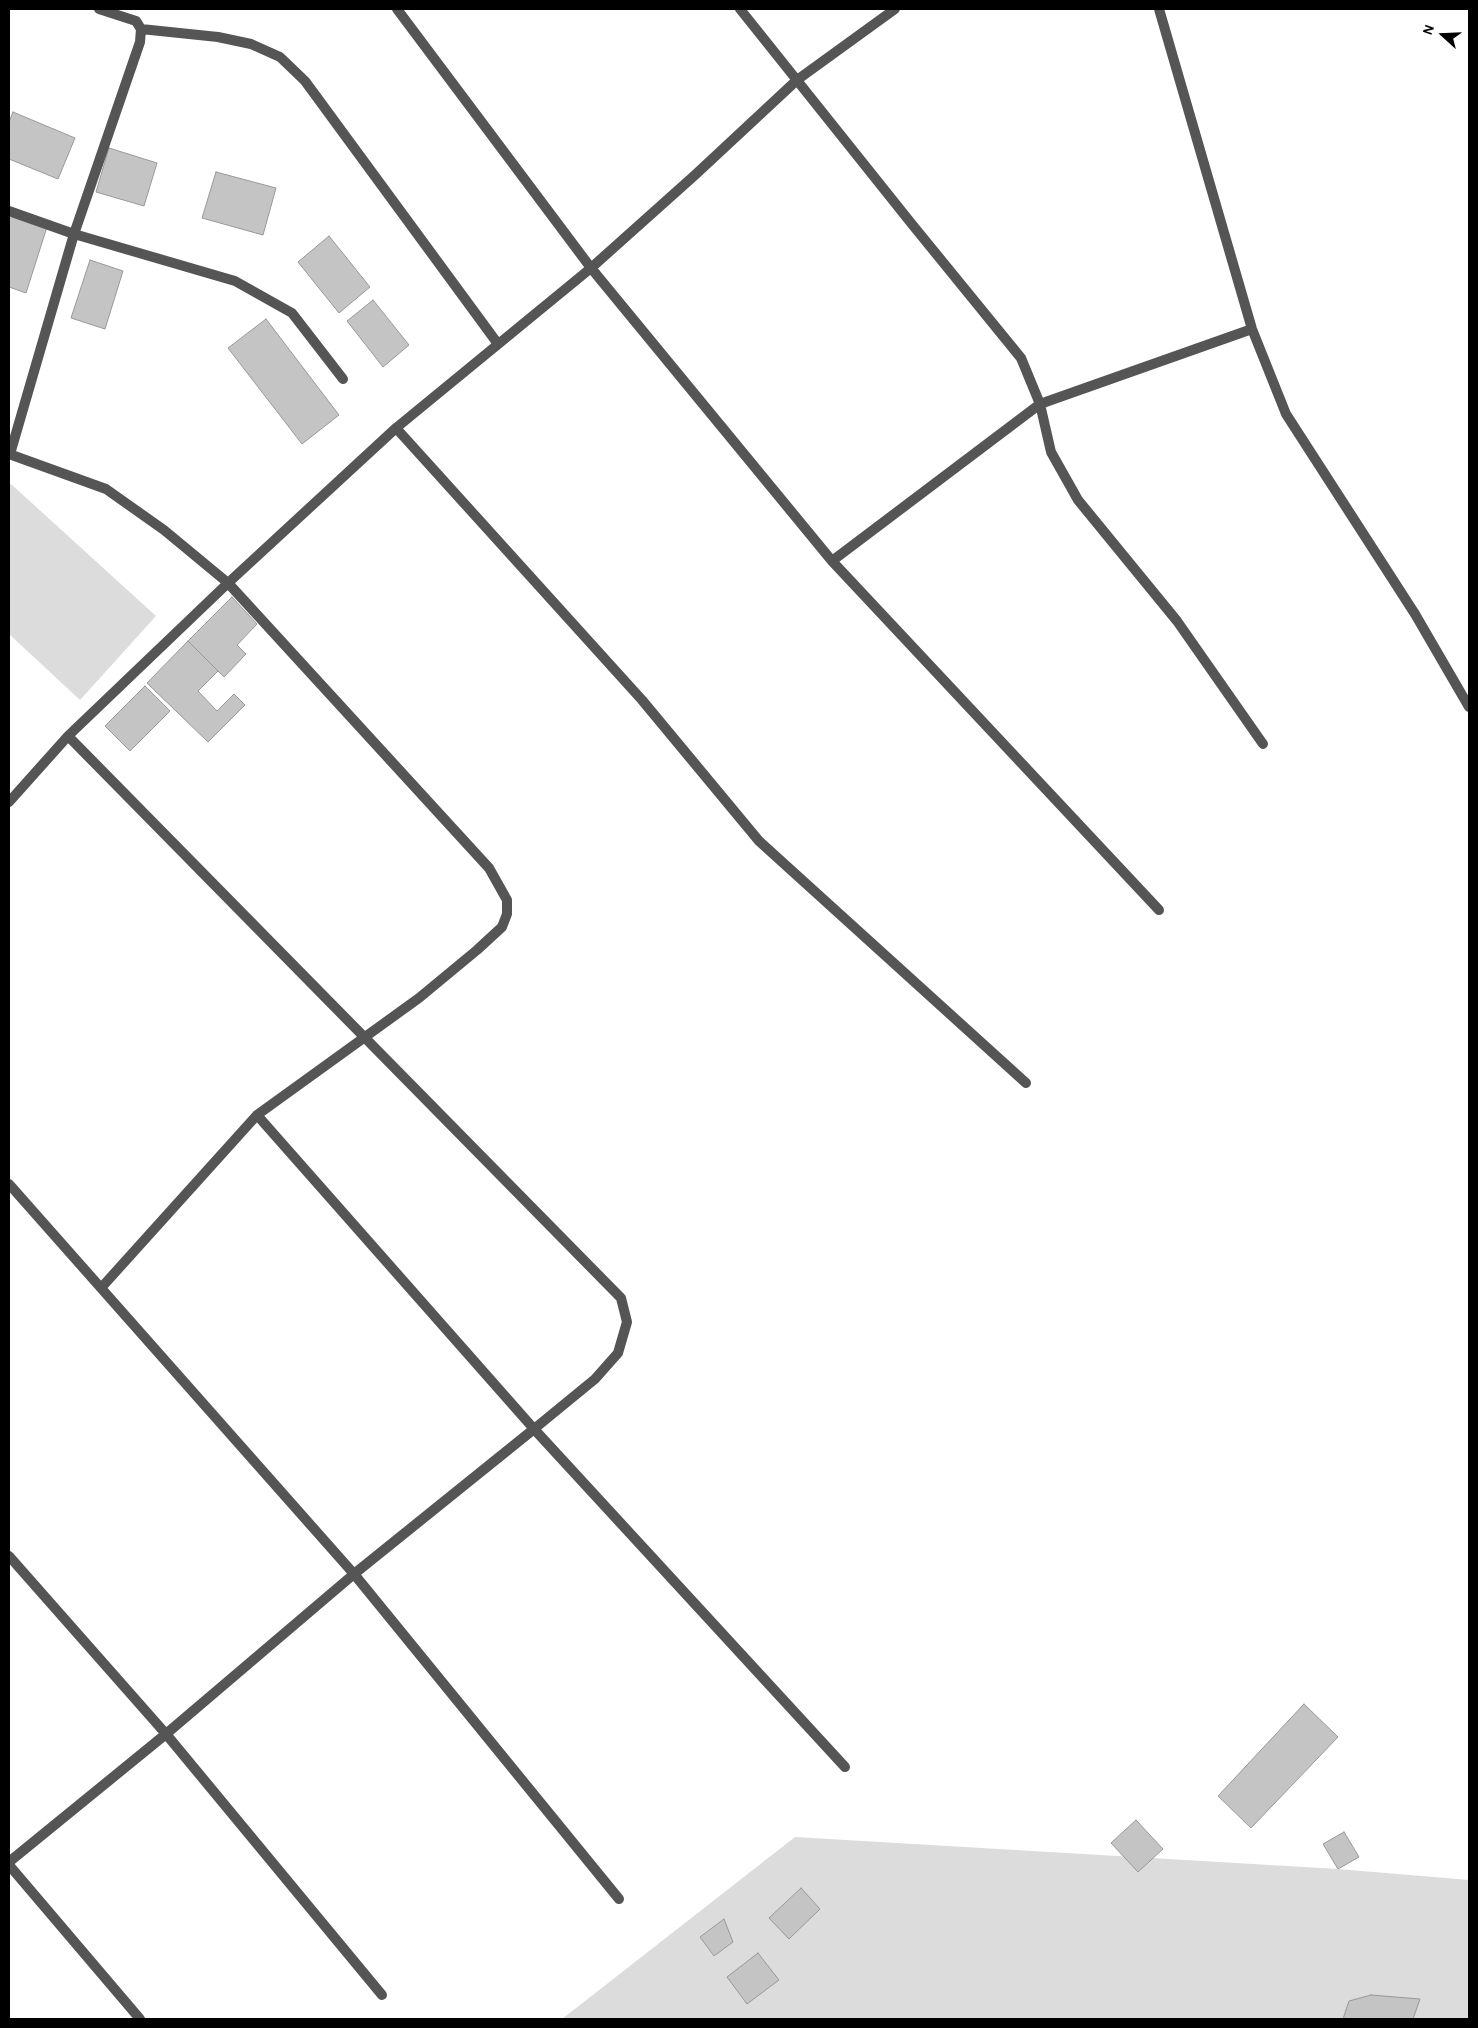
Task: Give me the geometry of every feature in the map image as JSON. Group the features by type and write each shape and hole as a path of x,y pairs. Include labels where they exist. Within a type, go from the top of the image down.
{"street":[{"path":"99,9 136,21 141,29 140,42 74,234 9,454 106,489 164,530 228,583 489,868 507,900 507,914 502,927 477,950 419,998 257,1115 101,1288"},
{"path":"397,9 591,268 832,561 1159,910"},
{"path":"740,9 910,224 1021,358 1040,404 1051,452 1078,500 1177,621 1263,744"},
{"path":"9,802 68,736 228,583 396,428 591,268 797,80 895,9"},
{"path":"1159,9 1252,329 1286,414 1415,614 1469,707"},
{"path":"141,29 218,37 251,44 280,57 305,81 498,344"},
{"path":"9,211 74,234 235,281 292,313 343,379"},
{"path":"832,561 1040,404 1252,329"},
{"path":"396,428 642,700 759,841 1026,1083"},
{"path":"68,736 621,1298 627,1322 618,1353 595,1379 354,1574 166,1734 9,1863 140,2019"},
{"path":"257,1115 534,1429 845,1767"},
{"path":"9,1184 354,1574 619,1899"},
{"path":"9,1556 166,1734 382,1995"}],"shaded area":[{"path":"11,484 156,616 80,700 9,634 9,487"},
{"path":"795,1837 1338,1869 1469,1880 1469,2019 562,2019"}],"building":[{"path":"13,112 75,138 58,179 9,159 9,122"},
{"path":"109,148 157,163 144,206 96,192"},
{"path":"216,172 276,188 263,235 202,218"},
{"path":"9,215 47,227 26,293 9,287"},
{"path":"329,236 370,287 339,313 298,262"},
{"path":"90,260 123,271 105,329 71,318"},
{"path":"373,300 409,345 383,367 347,321"},
{"path":"266,319 339,415 302,444 228,348"},
{"path":"232,597 257,624 237,645 246,654 224,677 188,641"},
{"path":"188,641 218,671 198,691 217,711 234,694 245,705 208,742 147,683"},
{"path":"145,686 170,711 130,751 105,726"},
{"path":"1304,1704 1338,1737 1251,1828 1218,1796"},
{"path":"1136,1820 1163,1849 1138,1872 1111,1843"},
{"path":"1344,1832 1359,1857 1338,1869 1323,1844"},
{"path":"801,1888 820,1909 789,1939 769,1918"},
{"path":"724,1919 733,1942 714,1956 700,1937"},
{"path":"758,1953 779,1980 747,2004 727,1977"},
{"path":"1371,1995 1420,1999 1413,2019 1343,2019 1349,2001"}]}
